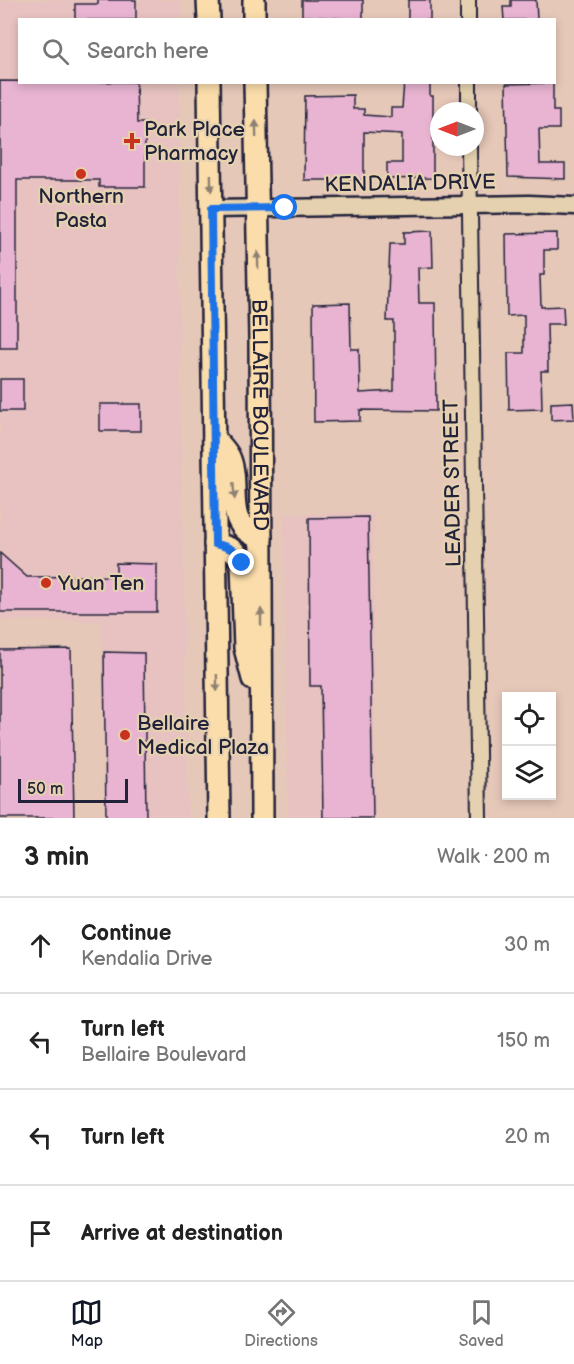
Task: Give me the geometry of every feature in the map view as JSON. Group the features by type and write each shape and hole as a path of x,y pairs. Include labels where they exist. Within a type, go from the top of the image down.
{"main road":[{"path":"208,0 209,18"},
{"path":"254,0 254,18"},
{"path":"209,84 219,818"},
{"name":"BELLAIRE BOULEVARD","path":"255,84 262,818"},
{"path":"214,438 229,456 236,519 249,534 261,538"},
{"path":"215,544 229,546 237,552 242,563 245,648 261,718"}],"street":[{"path":"468,0 468,18"},
{"path":"469,84 469,102"},
{"name":"LEADER STREET","path":"469,156 479,818"},
{"name":"KENDALIA DRIVE","path":"211,209 470,205 574,206"}],"shaded area":[{"path":"0,0 180,0 180,18 18,18 18,84 179,84 180,373 188,818 105,818 102,621 0,620"},
{"path":"373,513 376,818 288,818 284,514"}],"building":[{"path":"98,0 136,0 136,18 75,18 75,4 98,4"},
{"path":"302,0 363,0 363,18 302,16"},
{"path":"408,0 430,0 430,18 408,18"},
{"path":"511,0 536,0 537,18 504,18 503,7 511,7"},
{"path":"0,81 18,81 18,84 136,84 137,123 145,123 145,187 99,187 99,180 17,180 17,348 0,348"},
{"path":"404,84 430,84 430,96 433,96 433,102 430,102 430,156 433,156 433,178 387,179 387,163 402,163 402,134 364,132 364,180 304,180 305,96 353,95 353,109 364,109 364,115 391,117 391,108 402,108"},
{"path":"506,84 553,84 553,111 559,111 559,129 539,129 540,164 565,164 565,179 508,177"},
{"path":"432,231 433,267 418,268 419,303 435,303 436,411 360,410 360,421 314,422 313,304 350,303 351,349 359,349 360,393 394,391 394,321 387,321 390,244 404,244 404,232"},
{"path":"557,233 557,250 544,250 544,275 540,275 541,307 563,306 564,324 547,324 548,371 541,371 542,409 509,410 508,353 524,353 524,315 507,316 506,234"},
{"path":"0,379 23,379 23,411 0,411"},
{"path":"573,402 574,419 551,420 551,403"},
{"path":"100,404 141,404 141,431 100,431"},
{"path":"368,517 373,818 323,818 321,686 310,686 309,518"},
{"path":"0,553 27,577 116,576 116,563 157,564 157,612 0,612"},
{"path":"71,649 74,818 0,818 0,650"},
{"name":"Bellaire Medical Plaza","path":"104,652 144,653 146,818 106,818"}],"place":[{"name":"Park Place Pharmacy","path":"132,141"},
{"name":"Northern Pasta","path":"81,174"},
{"name":"Yuan Ten","path":"46,583"},
{"name":"Bellaire Medical Plaza","path":"125,735"}],"route":[{"path":"242,563 237,552 229,546 215,544 211,209 285,208"}]}
